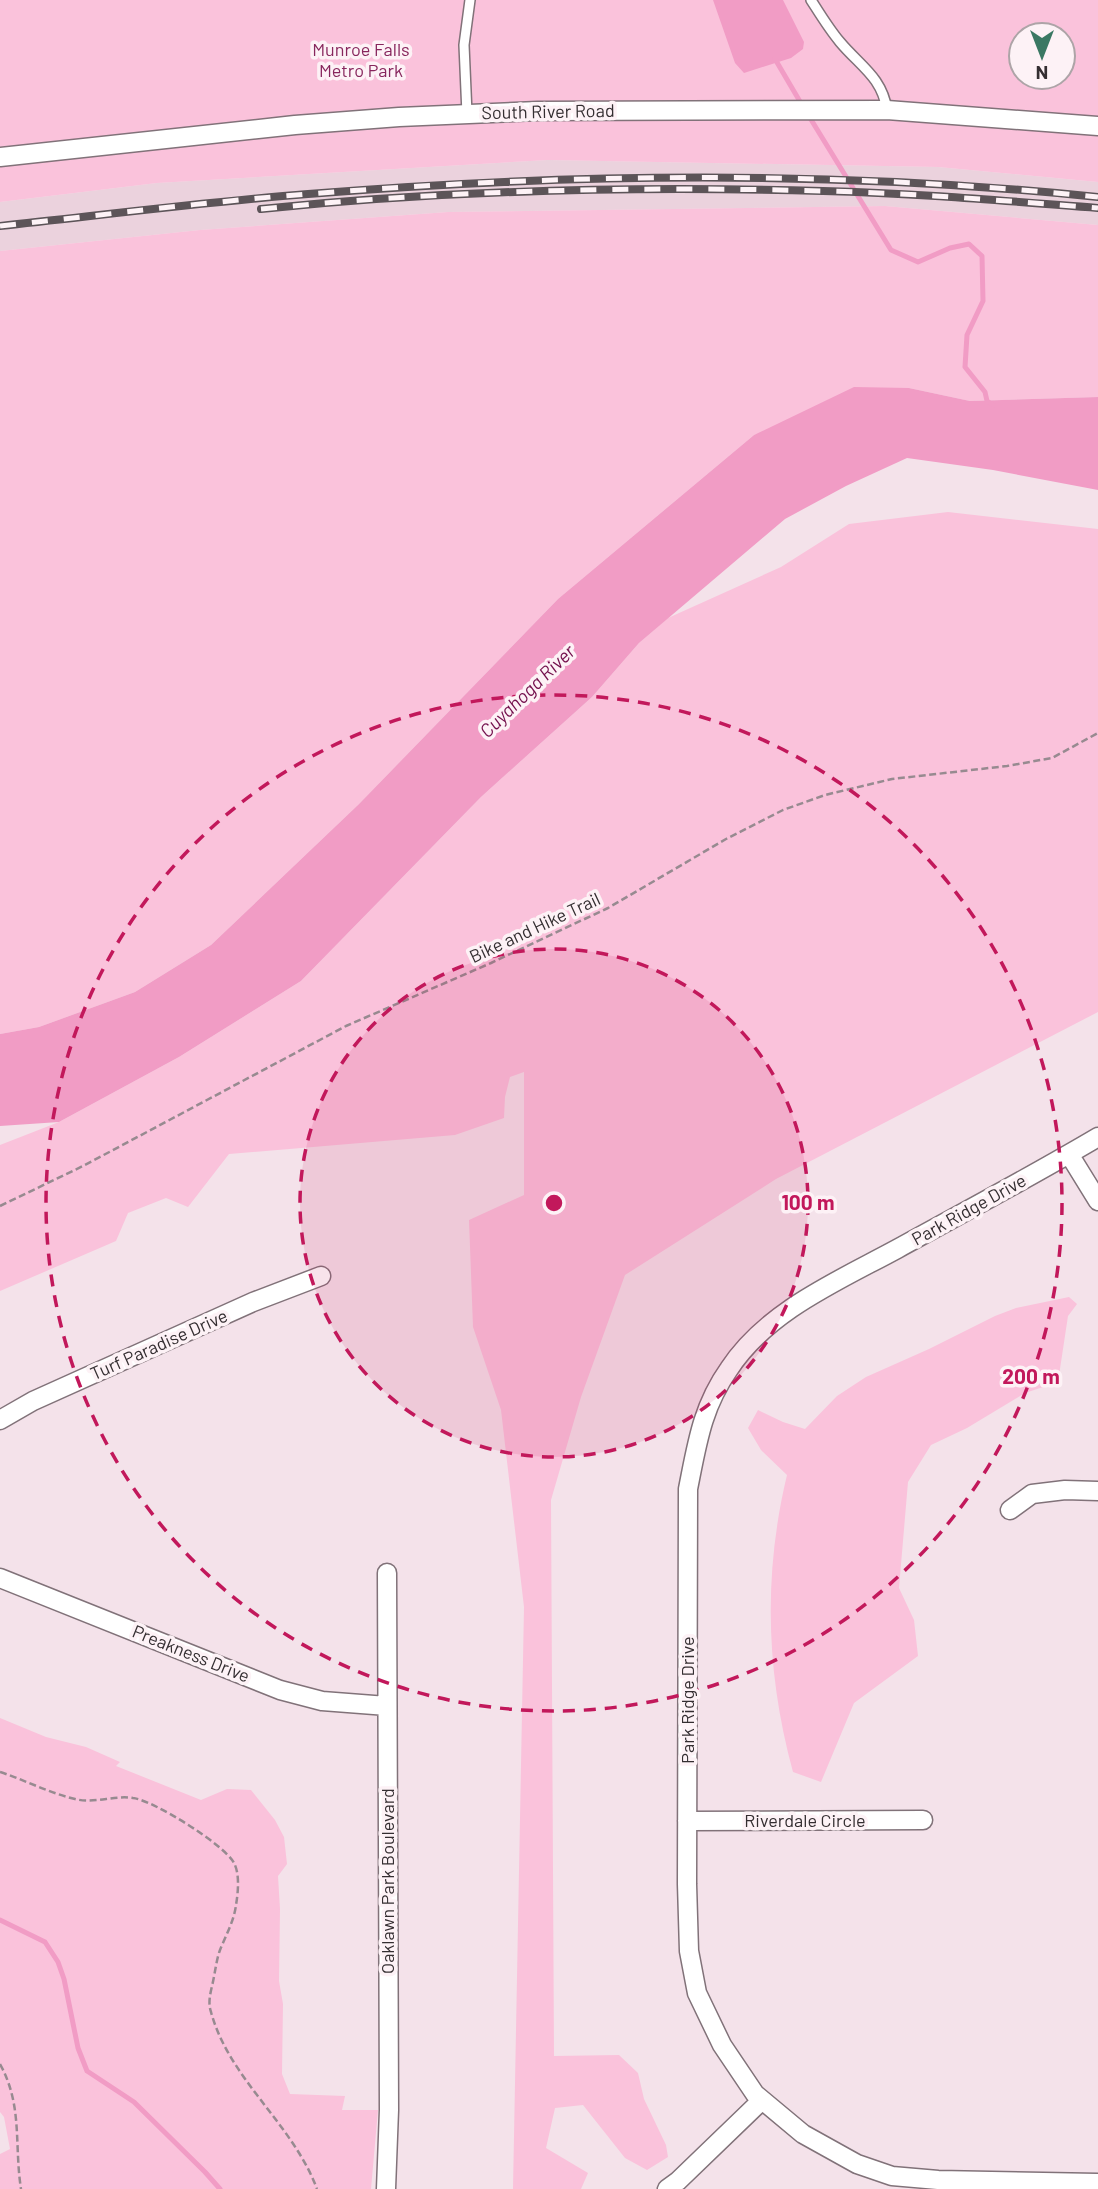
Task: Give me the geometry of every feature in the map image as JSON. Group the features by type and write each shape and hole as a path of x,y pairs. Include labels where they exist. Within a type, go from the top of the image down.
{"street":[{"name":"South River Road","path":"0,157 295,125 538,111 887,110 1098,126"},
{"name":"Park Ridge Drive","path":"1098,1138 820,1291 767,1326 746,1346 729,1368 708,1404 697,1441 688,1489 687,1821 689,1951 697,1993 722,2045 755,2094 803,2134 857,2164 892,2176 939,2180 1098,2183"},
{"path":"1069,1154 1098,1201"},
{"name":"Turf Paradise Drive","path":"0,1420 33,1401 241,1308 321,1276"},
{"path":"1010,1510 1032,1494 1065,1490 1098,1491"},
{"name":"Oaklawn Park Boulevard","path":"386,2189 387,1573"},
{"name":"Preakness Drive","path":"0,1578 280,1690 323,1701 387,1706"},
{"name":"Riverdale Circle","path":"687,1821 923,1820"},
{"path":"667,2189 762,2100"}],"lane":[{"path":"467,114 464,45 470,0"},
{"path":"811,0 842,44 882,90 887,110"}],"path":[{"name":"Bike and Hike Trail","path":"0,1206 83,1166 346,1026 608,908 726,839 783,810 825,795 892,779 1052,758 1098,733"},
{"path":"0,1772 77,1800 130,1797 142,1799 178,1819 227,1853 235,1864 237,1894 233,1918 219,1953 208,2004 220,2038 292,2143 317,2189"},
{"path":"0,2064 16,2107 21,2189"}],"shaded area":[{"path":"548,160 938,167 1098,182 1098,225 885,206 448,212 200,230 0,251 0,202 157,183"}],"green space":[{"name":"Munroe Falls Metro Park","path":"0,0 1098,0 1098,182 938,167 548,160 157,183 0,202"},
{"path":"885,206 1098,225 1098,397 970,401 909,388 754,435 558,599 359,804 211,945 135,992 39,1027 0,1034 0,251 200,230 448,212"},
{"path":"948,512 1098,529 1098,1012 776,1179 625,1275 581,1397 551,1500 554,2056 619,2055 638,2073 644,2099 666,2145 668,2157 647,2170 625,2158 583,2105 555,2108 546,2148 588,2173 581,2189 513,2189 524,1607 501,1410 473,1327 469,1220 524,1195 524,1072 510,1077 504,1118 455,1135 229,1154 188,1207 166,1198 128,1213 116,1241 0,1291 0,1145 59,1122 179,1057 301,981 481,797 592,697 639,643 668,618 781,567 849,524"},
{"path":"1069,1297 1077,1304 1068,1316 1058,1382 1025,1393 967,1428 931,1445 908,1482 899,1588 914,1620 918,1656 854,1703 821,1782 793,1772 777,1698 771,1624 774,1550 787,1475 761,1450 748,1428 758,1410 805,1429 837,1396 866,1377 995,1316 1016,1308"},
{"path":"0,1718 46,1737 86,1747 120,1762 116,1766 201,1800 227,1789 251,1790 275,1820 284,1837 287,1864 278,1876 279,1981 283,2004 282,2074 290,2094 345,2096 342,2110 378,2110 371,2189 0,2189 0,2154 10,2149 4,2117 0,2112"}],"water":[{"path":"713,0 783,0 804,42 803,49 791,58 744,73 735,63"},
{"name":"Cuyahoga River","path":"854,387 909,388 970,401 1098,397 1098,490 993,470 907,458 846,486 785,519 639,643 592,697 481,797 301,981 179,1057 59,1122 0,1126 0,1034 39,1027 135,992 211,945 359,804 558,599 754,435"}],"waterway":[{"path":"775,59 802,105"},
{"path":"807,113 891,250 918,262 950,248 969,244 982,256 983,301 967,335 965,367 985,392 987,401 993,405"},
{"path":"0,1920 45,1942 58,1962 78,2048 87,2071 134,2102 220,2189"}],"railway":[{"path":"0,226 308,194 604,179 901,182 1098,197"},
{"path":"261,209 401,197 612,189 823,191 1098,208"}]}
